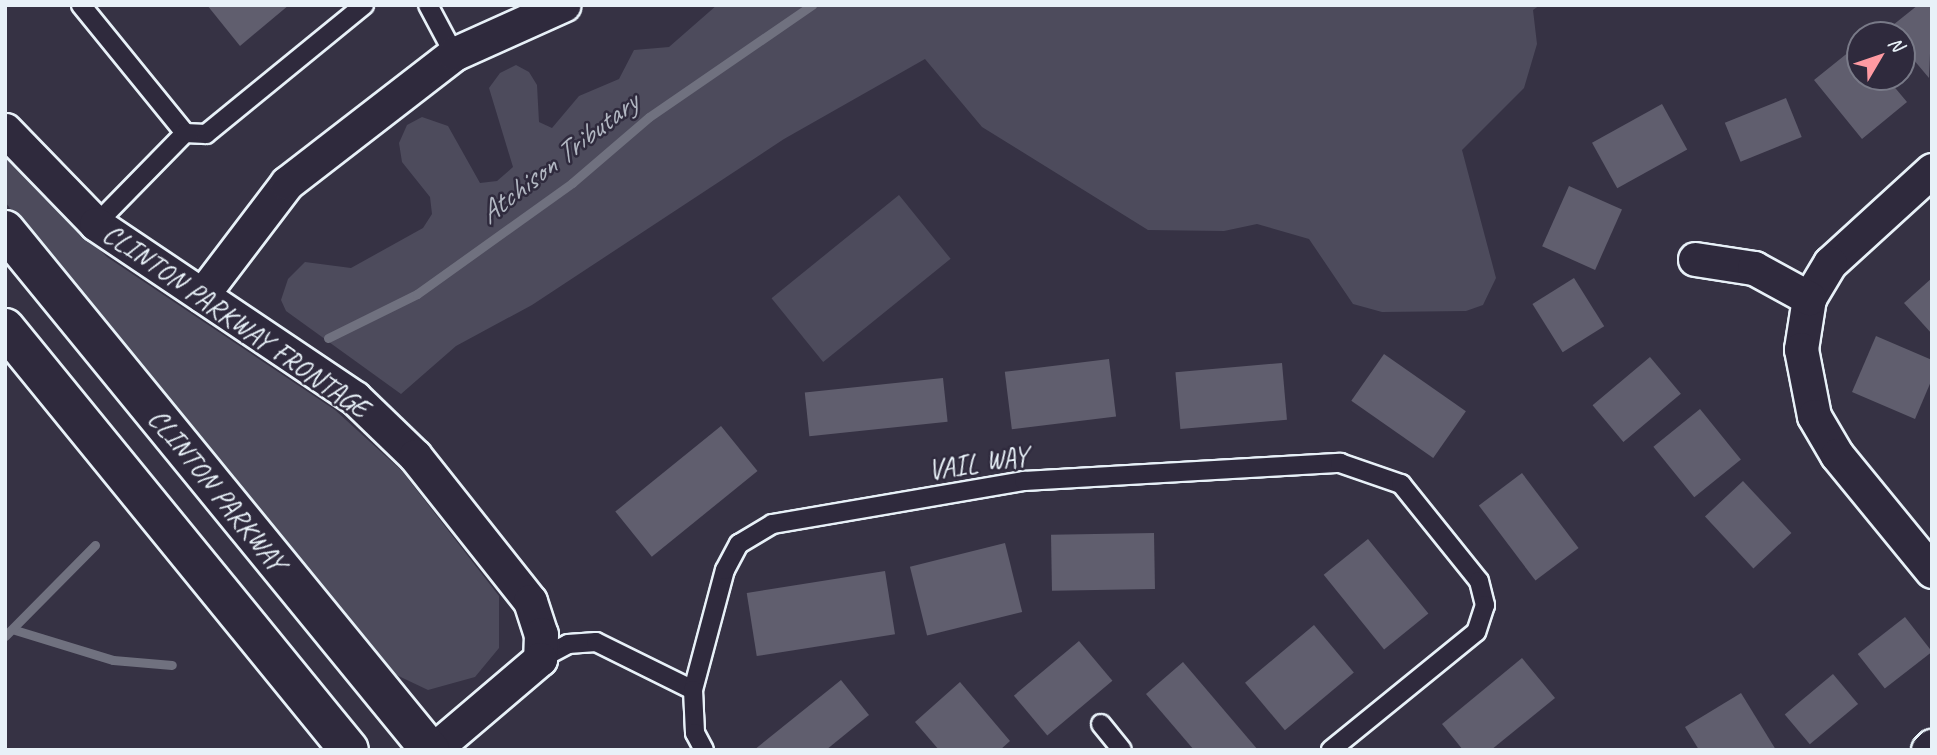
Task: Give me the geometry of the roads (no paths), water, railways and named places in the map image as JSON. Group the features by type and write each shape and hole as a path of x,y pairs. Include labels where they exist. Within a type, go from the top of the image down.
{"main road":[{"name":"CLINTON PARKWAY","path":"5,230 431,750"},
{"path":"5,328 349,750"}],"street":[{"path":"202,295 287,183 454,54 563,5"},
{"name":"CLINTON PARKWAY FRONTAGE","path":"5,130 96,224 355,398 415,456 530,601 541,634 540,659"},
{"path":"1932,170 1860,229 1809,298 1801,349 1814,416 1837,455 1932,571"},
{"path":"1695,259 1754,268 1809,298"},
{"path":"431,750 540,659"},
{"path":"1928,750 1932,746"}],"lane":[{"path":"81,5 185,133 206,134 364,5"},
{"path":"428,5 454,54"},
{"path":"96,224 185,133"},
{"name":"VAIL WAY","path":"704,750 695,733 693,690 725,570 751,533 1024,481 1296,463 1372,469 1401,485 1479,581 1485,605 1476,632 1331,750"},
{"path":"540,659 568,644 596,642 693,690"},
{"path":"1101,724 1122,750"}],"waterway":[{"name":"Atchison Tributary","path":"328,338 417,294 572,183 649,117 812,5"},
{"name":"Atchison Tributary","path":"5,636 95,545"},
{"path":"15,630 113,660 172,665"}]}
